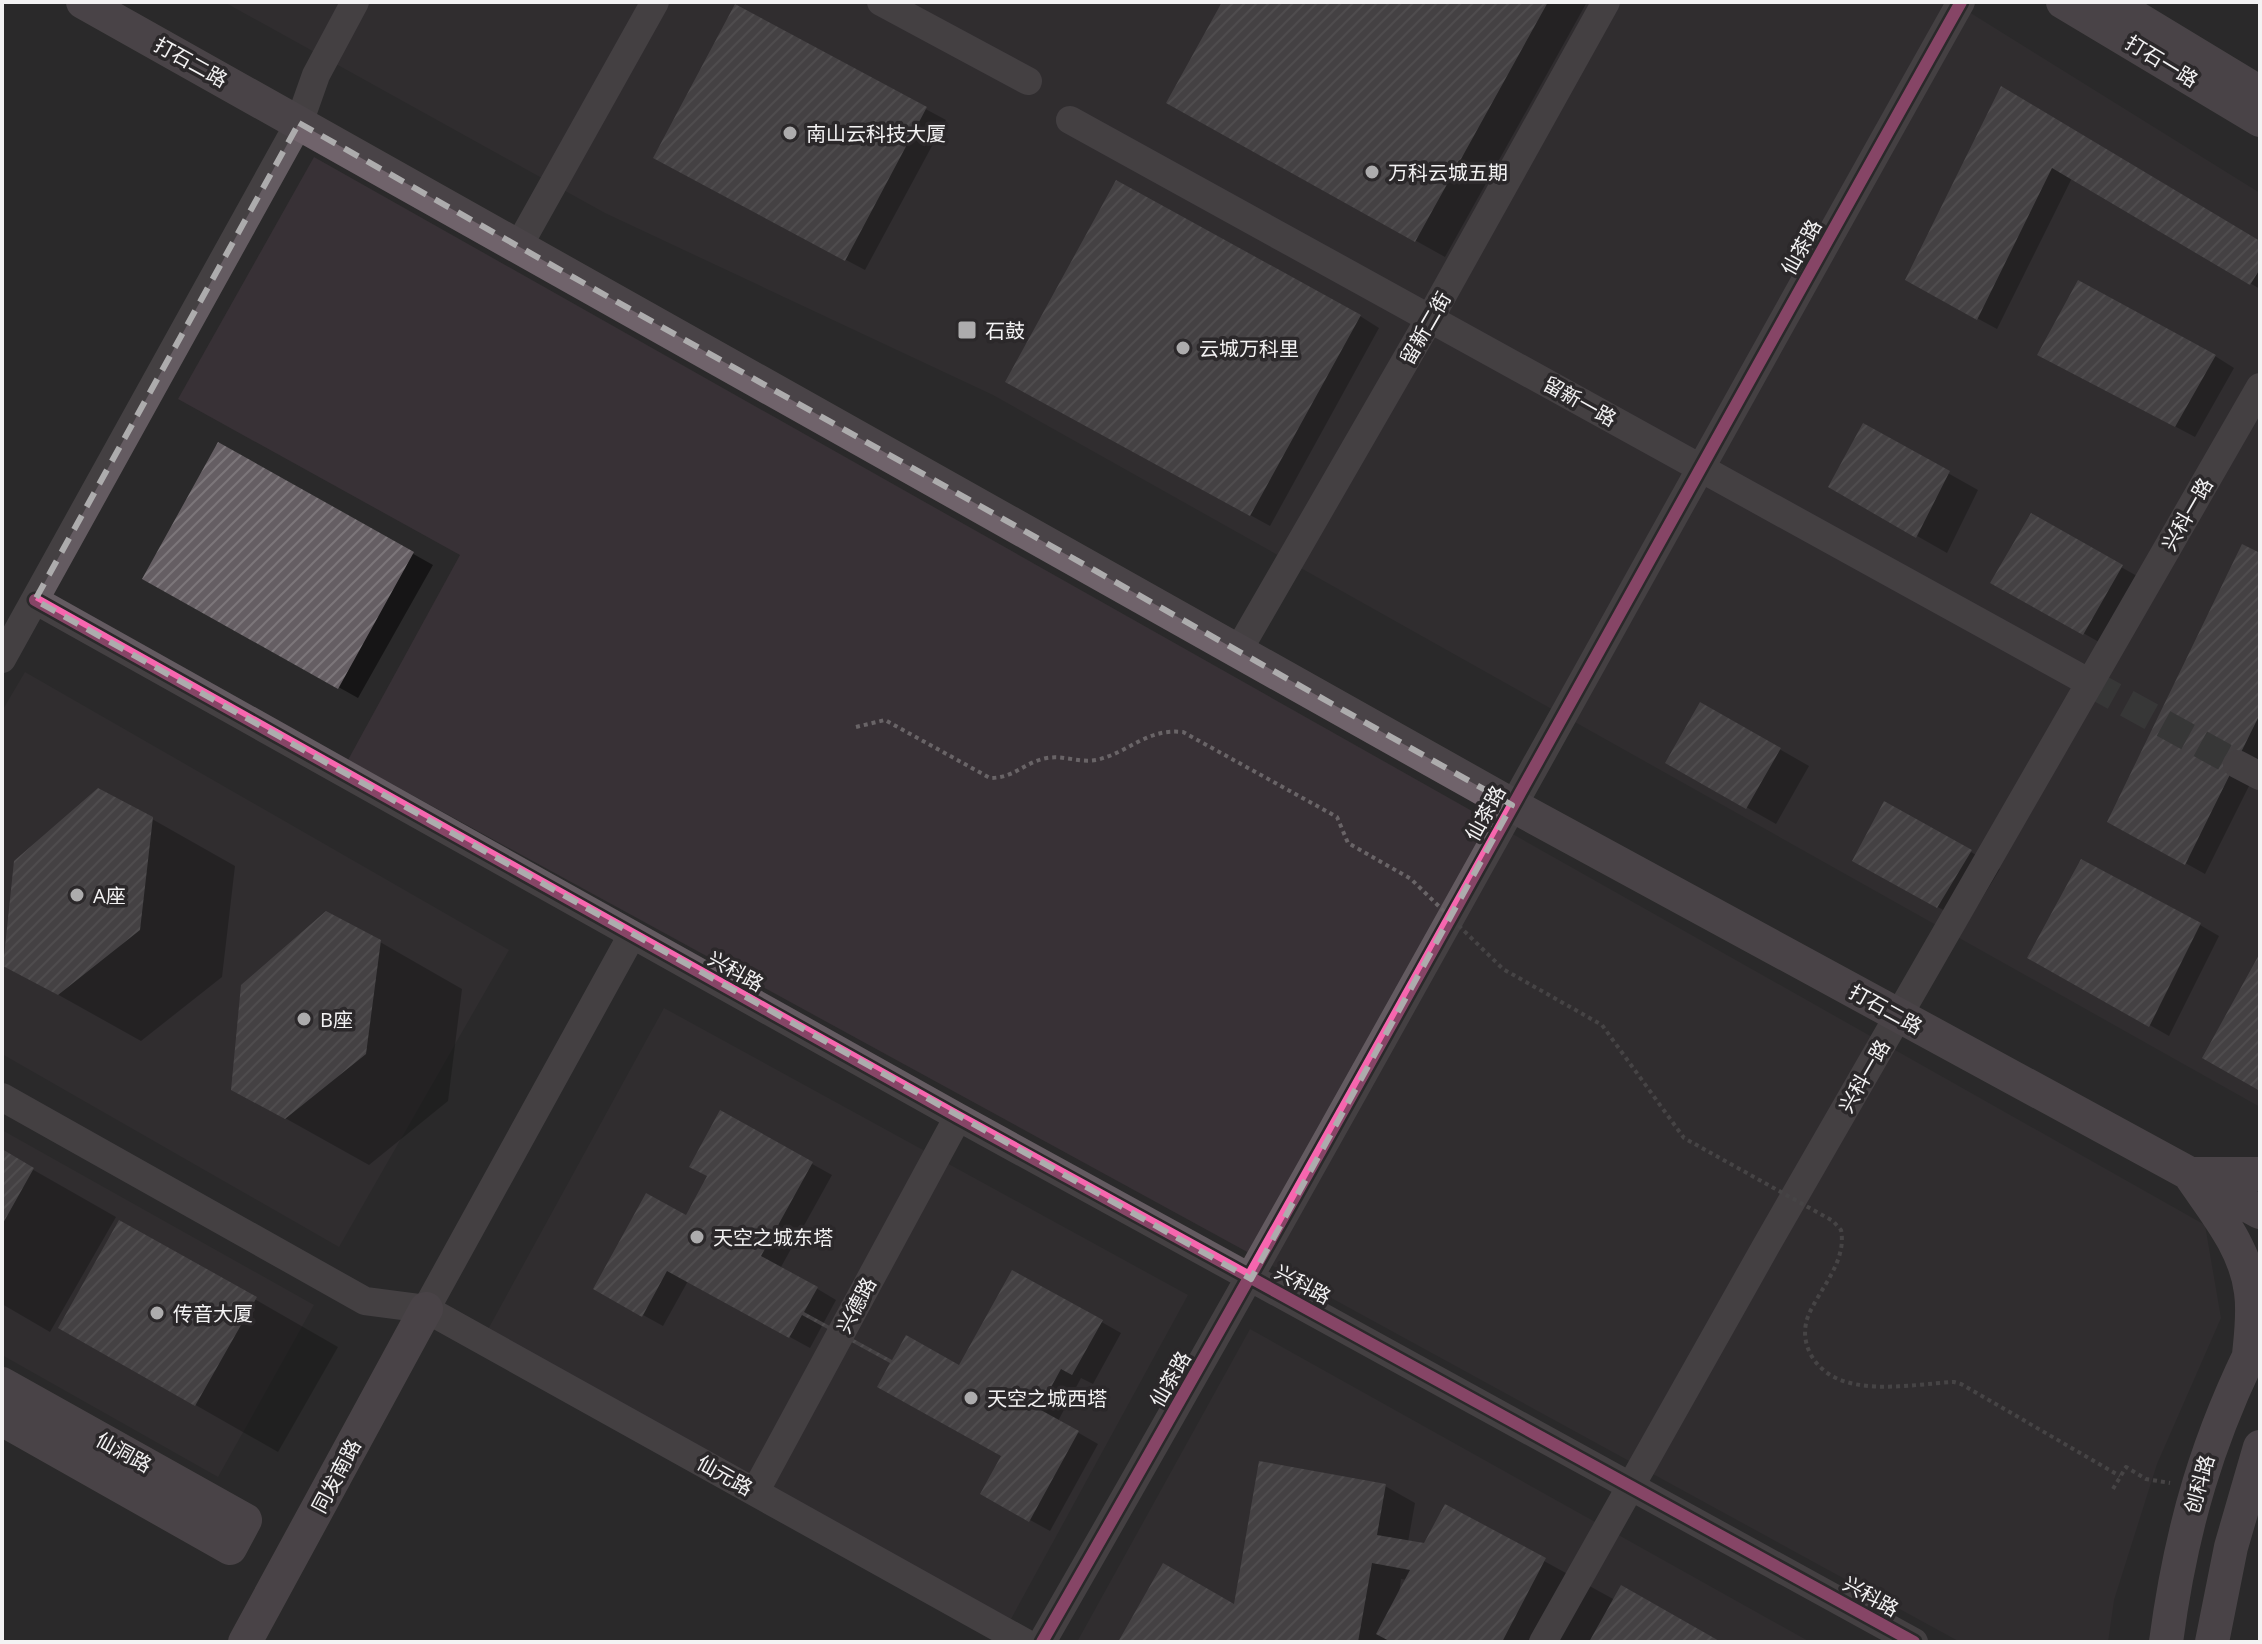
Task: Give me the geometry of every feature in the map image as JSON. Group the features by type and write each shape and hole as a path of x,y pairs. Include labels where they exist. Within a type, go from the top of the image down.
{"main road":[{"name":"打石二路","path":"83,2 1512,805 2260,1212"},
{"name":"打石一路","path":"2063,2 2260,120"},
{"name":"打石一路","path":"2110,2 2260,93"},
{"path":"2189,1174 2260,1174"},
{"path":"2189,1174 2231,1236 2244,1263 2252,1302 2255,1344"},
{"name":"同发南路","path":"245,1642 426,1309"},
{"name":"创科路","path":"2166,1642 2181,1554 2199,1483 2219,1420 2255,1344"},
{"name":"仙洞路","path":"2,1384 238,1534 2,1419"},
{"path":"2212,1642 2231,1547 2260,1447"}],"street":[{"path":"2,659 299,123 316,75 355,2"},
{"path":"518,247 655,2"},
{"path":"881,2 1028,81"},
{"name":"留新二街","path":"1238,651 1430,318 1606,2"},
{"name":"仙茶路","path":"1042,1642 1251,1279 1699,467 1961,2"},
{"name":"留新一路","path":"1070,120 2090,683"},
{"name":"兴科一路","path":"1543,1642 1630,1484 2260,387"},
{"name":"兴科路","path":"35,600 958,1117 1914,1642"},
{"path":"2,1097 365,1301 426,1309 632,935"},
{"name":"兴德路","path":"755,1492 958,1117"},
{"name":"仙元路","path":"426,1309 1024,1642"}],"path":[{"path":"856,727 885,720 990,778 1005,778 1046,758 1093,761 1121,751 1152,734 1168,730 1183,732 1337,817 1348,843 1411,879 1503,969 1602,1025 1684,1138 1833,1221 1841,1230 1842,1255 1804,1328 1810,1353 1829,1376 1856,1386 1961,1384 2120,1476"},
{"path":"2113,1489 2126,1467 2155,1482 2199,1483"}],"highlighted area":[{"path":"299,123 1512,805 1251,1279 35,600"}],"shaded area":[{"path":"224,2 1953,2 2260,193 2260,1107 993,395 605,213"},
{"path":"314,157 2205,1225 2221,1318 2157,1464 2114,1600 2108,1642 1960,1642 348,760 460,555 178,399"},
{"path":"25,672 509,950 339,1247 2,1054 2,711"},
{"path":"664,1008 1188,1295 1011,1619 486,1333"},
{"path":"2,1130 314,1305 218,1477 2,1355"},
{"path":"1250,1329 1810,1642 1077,1642"}],"building":[{"name":"万科云城五期","path":"1222,2 1548,2 1415,242 1166,103"},
{"name":"南山云科技大厦","path":"735,4 927,107 845,261 653,158"},
{"path":"2001,86 2260,241 2260,269 2250,285 2052,168 1977,320 1905,280"},
{"name":"云城万科里","path":"1116,180 1361,315 1250,516 1005,382"},
{"path":"2078,280 2216,355 2175,427 2037,355"},
{"path":"1863,423 1950,471 1916,538 1828,487"},
{"path":"218,442 414,552 338,689 142,579"},
{"path":"2031,513 2123,565 2083,635 1990,583"},
{"path":"2242,544 2260,553 2260,714 2185,865 2107,822"},
{"path":"1700,702 1781,748 1746,809 1665,763"},
{"name":"A座","path":"98,788 153,817 140,930 58,995 3,966 14,861"},
{"path":"1884,801 1972,850 1937,908 1852,861"},
{"path":"2081,859 2201,923 2149,1027 2027,958"},
{"name":"B座","path":"326,911 381,940 366,1054 285,1119 231,1090 241,985"},
{"path":"2260,953 2260,1091 2202,1058"},
{"path":"720,1110 813,1162 761,1256 818,1287 804,1312 892,1360 906,1335 959,1365 1012,1270 1103,1320 1072,1375 1061,1369 1039,1409 1079,1431 1029,1522 980,1494 1001,1456 877,1387 890,1363 802,1315 789,1338 667,1271 642,1317 593,1289 646,1193 686,1215 707,1176 689,1167"},
{"path":"2,1149 34,1168 2,1225"},
{"name":"传音大厦","path":"119,1220 257,1297 195,1406 58,1328"},
{"path":"1259,1461 1386,1484 1377,1535 1424,1543 1445,1504 1546,1558 1502,1642 1391,1642 1376,1634 1410,1570 1372,1563 1358,1642 1118,1642 1163,1563 1234,1604"},
{"path":"1621,1585 1721,1642 1589,1642"}],"tunnel":[{"path":"2090,683 2237,764"}],"cycle path":[{"path":"1042,1642 1389,1028 1961,2"},
{"path":"35,600 958,1117 1914,1642"}],"place":[{"name":"南山云科技大厦","path":"790,133"},
{"name":"万科云城五期","path":"1372,172"},
{"name":"石鼓","path":"967,330"},
{"name":"云城万科里","path":"1183,348"},
{"name":"A座","path":"77,895"},
{"name":"B座","path":"304,1019"},
{"name":"天空之城东塔","path":"697,1237"},
{"name":"传音大厦","path":"157,1313"},
{"name":"天空之城西塔","path":"971,1398"}]}
